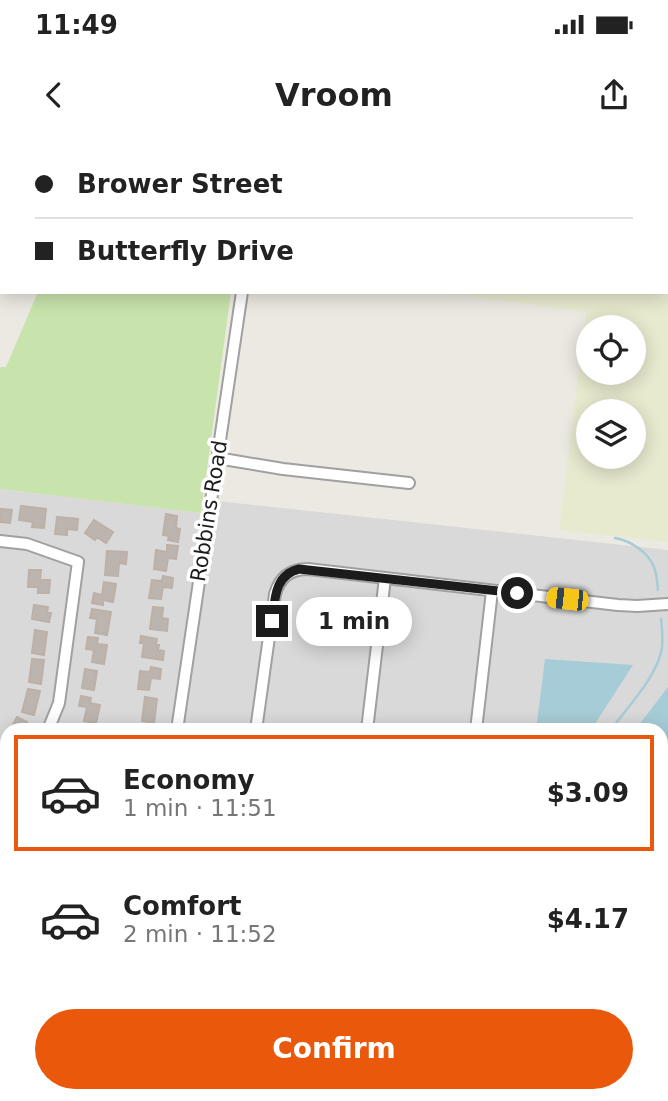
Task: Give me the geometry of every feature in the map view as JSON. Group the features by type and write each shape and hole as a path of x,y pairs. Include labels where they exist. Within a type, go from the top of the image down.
{"street":[{"name":"Robbins Road","path":"178,723 242,294"},
{"path":"217,458 283,469 409,483"},
{"path":"0,541 27,544 78,562 59,703 51,723"},
{"path":"257,723 275,594 279,583 286,575 296,570 624,605 668,604"},
{"path":"368,723 385,578"},
{"path":"477,723 492,591"}],"shaded area":[{"path":"0,489 201,513 218,501 668,550 668,723 0,723"}],"green space":[{"path":"37,294 231,294 201,513 0,489 0,367 6,367"},
{"path":"449,294 668,294 668,542 559,530 577,385 646,385 646,315 586,315 586,312"}],"water":[{"path":"545,659 633,665 596,723 537,723"},
{"path":"668,687 668,723 640,723"}],"building":[{"path":"21,506 46,509 44,528 32,527 33,522 19,520"},
{"path":"0,509 12,510 10,523 0,522"},
{"path":"166,514 177,516 176,528 180,529 178,542 168,540 169,536 163,535"},
{"path":"57,517 78,519 77,530 67,529 67,535 55,534"},
{"path":"94,520 113,532 106,543 85,533"},
{"path":"167,545 178,546 176,559 168,558 166,571 154,569 156,550 167,552"},
{"path":"107,551 127,552 126,564 119,563 118,576 105,575"},
{"path":"29,570 41,570 40,580 50,580 49,593 38,593 38,587 28,587"},
{"path":"163,576 173,578 172,588 163,587 161,599 149,598 152,580 162,581"},
{"path":"104,582 116,584 113,602 103,600 103,605 92,603 94,593 102,595"},
{"path":"34,605 48,607 47,613 51,613 49,622 32,619"},
{"path":"153,607 163,608 162,618 168,619 167,631 150,629"},
{"path":"92,609 111,612 107,635 95,633 97,619 90,618"},
{"path":"35,630 47,632 44,655 32,653"},
{"path":"141,636 157,639 158,650 164,651 163,660 142,657 144,643 140,643"},
{"path":"88,637 98,638 97,644 107,645 104,664 92,662 94,650 86,649"},
{"path":"32,659 44,660 41,684 29,682"},
{"path":"151,667 161,669 160,679 151,678 149,690 138,689 140,671 150,672"},
{"path":"85,669 97,671 94,690 82,688"},
{"path":"28,689 40,691 34,715 22,712"},
{"path":"81,696 91,698 90,703 100,705 96,723 84,721 87,707 79,706"},
{"path":"145,697 157,699 154,723 142,721"},
{"path":"17,717 27,722 26,723 14,723"}],"waterway":[{"path":"615,538 633,545 648,557 655,570 658,590"},
{"path":"616,723 641,691 659,659 662,648 661,619"}],"route":[{"path":"272,621 279,583 286,575 299,569 517,593"}]}
